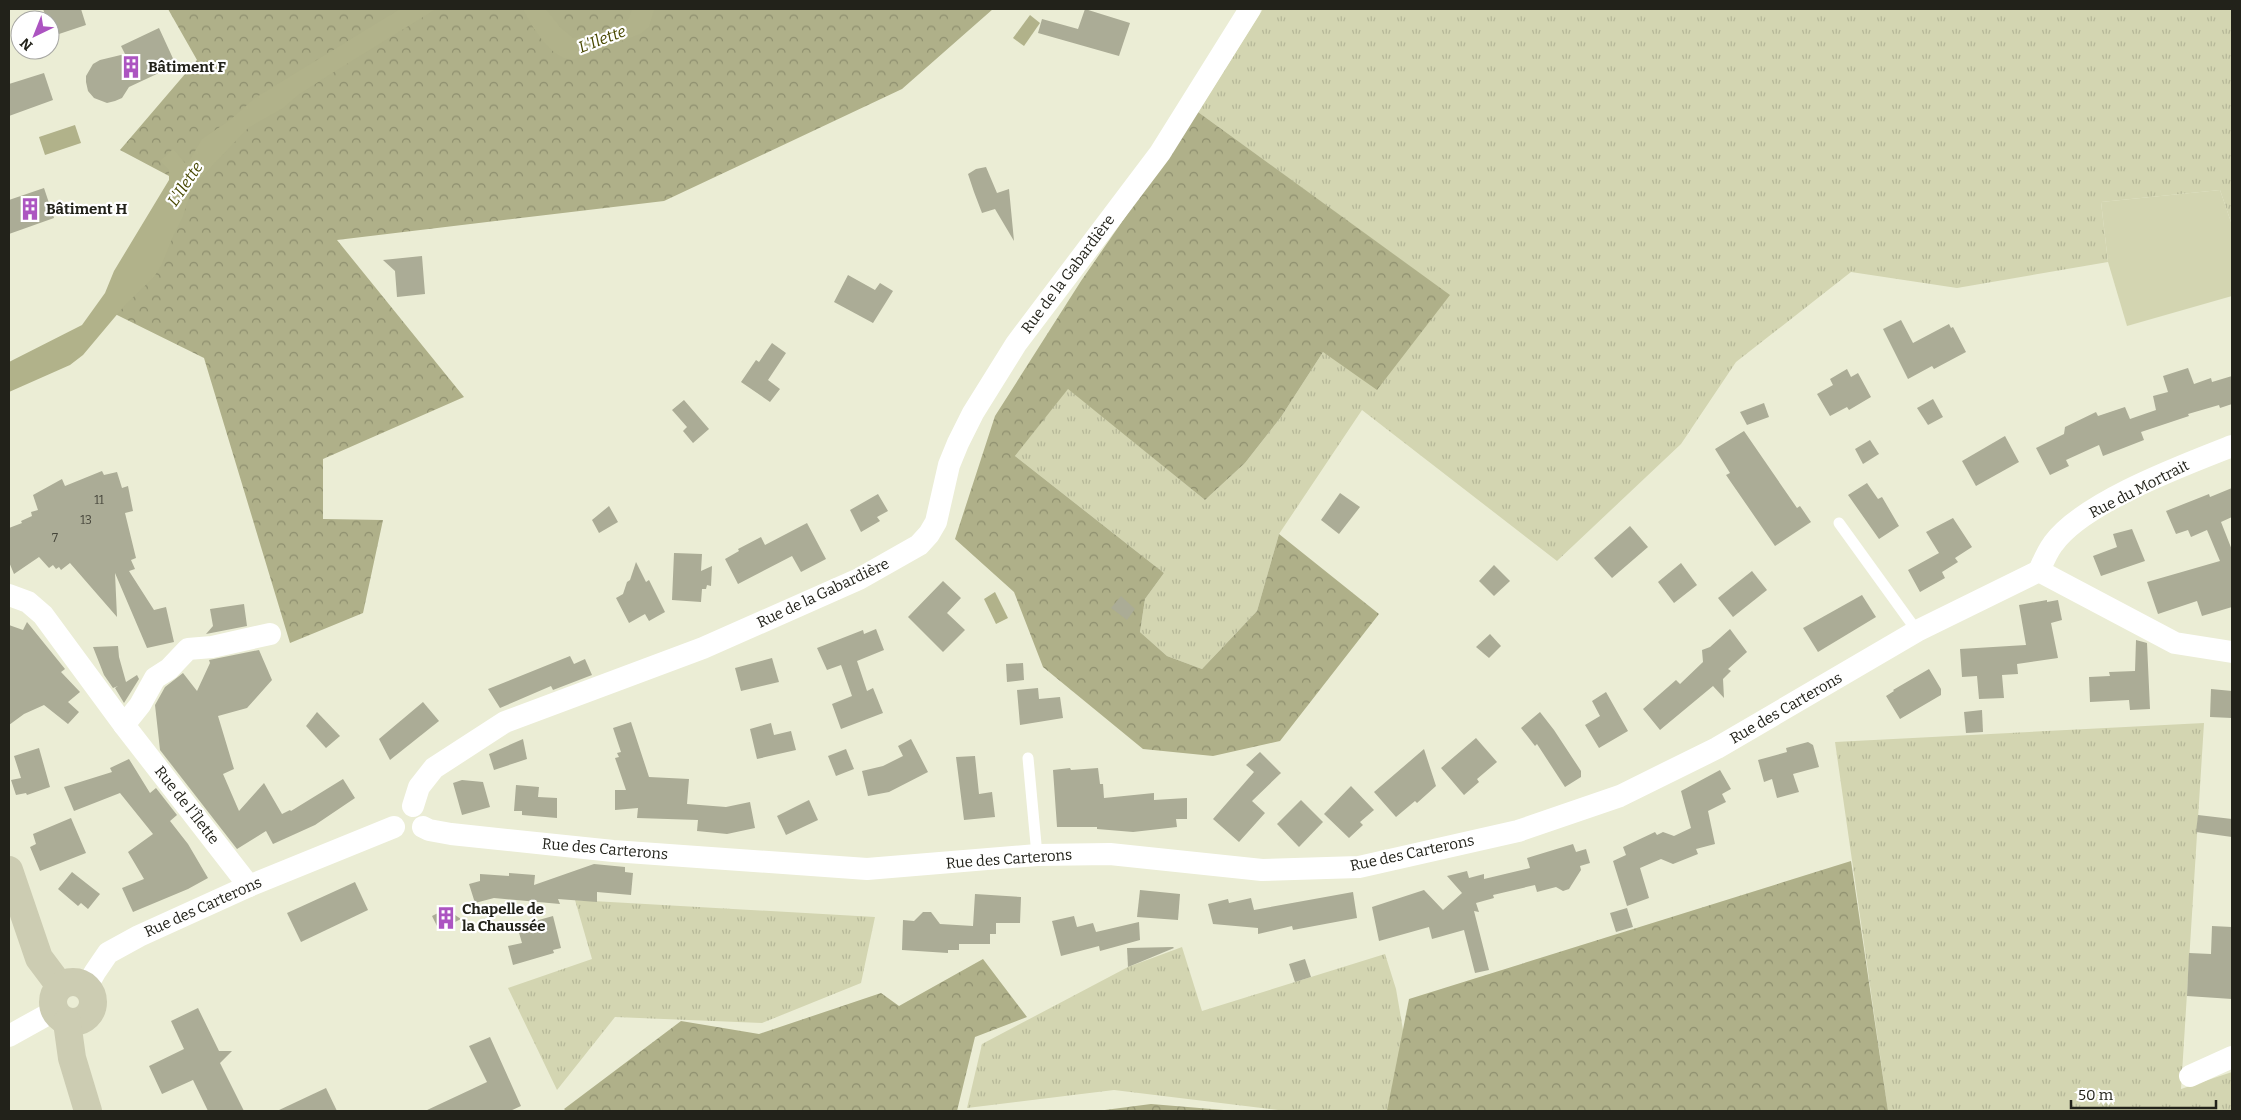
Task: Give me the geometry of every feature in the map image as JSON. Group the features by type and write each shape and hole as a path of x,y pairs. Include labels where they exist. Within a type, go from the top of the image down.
{"street":[{"name":"Rue de la Gabardière","path":"413,806 419,787 434,768 505,722 703,648 858,579 919,545 929,534 936,522 949,465 966,428 1016,344 1160,152 1250,9"},
{"name":"Rue du Mortrait","path":"2039,571 2052,544 2067,528 2100,506 2166,472 2232,446"},
{"path":"2039,571 2175,643 2232,652"},
{"name":"Rue des Carterons","path":"423,827 451,834 613,851 867,869 1037,854 1110,854 1262,870 1359,867 1518,830 1620,796 1717,748 1917,631 2039,571"},
{"name":"Rue de l'Îlette","path":"9,595 28,602 43,615 124,725 249,886"},
{"path":"124,725 140,705 155,678 169,670 188,649 212,647 270,634"},
{"path":"403,806 413,806 422,812 424,816 423,827 411,836 401,835 394,827 395,812 403,806"},
{"name":"Rue des Carterons","path":"73,987 95,972 108,953 139,936 249,886 394,827"},
{"path":"9,870 39,958 73,987 91,995 92,1004 90,1012 76,1022 61,1017 45,1016 9,1036"},
{"path":"73,987 54,994 53,1003 61,1017 88,1111"},
{"path":"2190,1076 2232,1057"}],"lane":[{"path":"1839,523 1917,631"},
{"path":"1028,758 1037,854"}],"green space":[{"path":"168,9 993,9 902,89 664,201 337,240 464,397 323,459 323,519 383,520 363,613 290,643 204,358 115,314 186,185 120,150 197,60"},
{"path":"1263,9 2232,9 2232,225 2220,190 2101,202 2108,262 1957,288 1851,272 1736,362 1681,444 1557,561 1362,410 1279,534 1257,611 1202,669 1167,656 1140,632 1145,599 1164,573 1015,456 1068,388 1205,500 1245,463 1281,417 1323,352 1449,295 1198,112"},
{"path":"1198,112 1450,295 1377,390 1323,352 1281,417 1245,463 1205,500 1068,389 1015,456 1164,573 1145,599 1140,632 1167,656 1202,669 1257,611 1279,534 1379,614 1280,741 1213,756 1143,749 1043,667 1014,592 955,539 995,416 1081,281"},
{"path":"2220,190 2232,225 2232,296 2127,326 2108,262 2101,202"},
{"path":"2204,723 2181,1089 2232,1072 2232,1111 1888,1111 1835,742"},
{"path":"1851,861 1888,1111 1387,1111 1409,999"},
{"path":"575,900 875,917 861,983 762,1023 615,1017 557,1090 508,988 592,959"},
{"path":"1182,947 1202,1011 1385,954 1396,989 1417,1111 1286,1111 1114,1090 967,1108 982,1044 1128,967"},
{"path":"983,959 1027,1017 975,1037 957,1111 566,1111 564,1109 681,1021 759,1034 881,993 899,1006"},
{"path":"1151,1104 1236,1111 1097,1111"}],"water":[{"name":"L'Ilette","path":"400,9 436,9 298,95 283,108 248,128 192,187 183,216 161,266 154,277 125,305 83,355 70,365 9,392 9,362 82,325 105,293 114,271 169,180 169,170 160,161 173,149 185,163 188,163 202,139 230,120 255,98"},
{"name":"L'Ilette","path":"523,9 546,9 560,27 573,38 594,34 622,23 628,20 632,9 654,10 649,27 640,34 572,60 556,54 549,48 531,24"},
{"path":"1030,15 1040,23 1024,46 1013,38"},
{"path":"75,125 81,143 45,155 39,137"},
{"path":"995,592 1008,618 996,624 984,599"}],"building":[{"path":"81,9 86,25 60,34 60,10 43,10"},
{"path":"1085,9 1130,23 1119,56 1038,33 1042,19 1078,29"},
{"name":"Bâtiment F","path":"159,28 176,65 129,87 122,98 115,101 107,103 94,98 88,91 86,82 86,76 93,64 100,60 125,54 121,46"},
{"path":"44,73 53,100 9,116 9,84"},
{"path":"986,167 997,193 1009,189 1014,241 995,209 982,213 974,192 968,174 976,169"},
{"name":"Bâtiment H","path":"44,188 54,218 9,234 9,200"},
{"path":"422,256 425,294 397,297 395,271 383,260"},
{"path":"848,275 875,290 880,283 893,291 873,323 834,302"},
{"path":"1901,320 1913,343 1949,324 1951,328 1953,327 1966,352 1934,369 1932,366 1908,379 1883,329"},
{"path":"772,343 786,353 768,380 780,389 770,402 741,382 756,360 759,362"},
{"path":"2188,368 2194,384 2211,378 2212,382 2232,376 2232,404 2220,408 2219,405 2188,414 2189,416 2141,432 2144,440 2103,456 2099,445 2066,460 2069,466 2050,475 2036,448 2064,434 2065,427 2096,412 2098,416 2125,407 2130,419 2156,410 2153,396 2168,392 2163,376"},
{"path":"1847,369 1851,377 1858,373 1871,397 1849,410 1847,407 1830,416 1817,394 1833,385 1830,379"},
{"path":"1933,399 1943,417 1928,425 1917,408"},
{"path":"684,400 709,429 693,443 683,431 687,427 672,410"},
{"path":"1764,403 1769,417 1747,425 1740,412"},
{"path":"1744,431 1797,508 1800,506 1811,522 1775,546 1726,475 1730,473 1715,449"},
{"path":"2005,436 2019,462 1976,486 1962,461"},
{"path":"1870,440 1879,454 1863,464 1855,449"},
{"path":"102,471 104,475 117,472 122,488 128,486 133,511 125,513 136,558 131,560 135,569 129,571 154,610 166,607 174,642 147,648 115,573 117,617 70,563 61,570 59,567 56,569 53,565 49,568 39,557 14,574 9,562 9,528 22,523 21,521 32,516 31,512 38,510 33,495 62,479 65,486"},
{"path":"1867,483 1878,499 1882,497 1899,526 1879,539 1848,495"},
{"path":"2232,488 2232,517 2221,522 2232,550 2232,607 2202,616 2197,601 2158,614 2147,582 2220,561 2207,530 2191,537 2188,530 2176,534 2166,511 2209,494 2210,497"},
{"path":"1340,493 1360,507 1339,534 1321,520"},
{"path":"878,494 888,511 877,517 880,521 861,532 850,510"},
{"path":"609,506 618,522 599,533 592,520"},
{"path":"1953,518 1972,547 1955,558 1958,562 1942,572 1945,578 1920,592 1908,570 1939,553 1926,532"},
{"path":"807,523 826,559 801,572 792,556 738,584 725,559 739,551 738,549 761,537 765,545"},
{"path":"1630,526 1648,547 1612,578 1594,558"},
{"path":"2132,529 2145,561 2101,576 2093,556 2117,547 2113,534"},
{"path":"674,553 702,554 701,571 712,566 711,586 707,585 706,589 702,589 701,602 672,600"},
{"path":"636,562 646,582 649,580 665,612 649,621 645,614 629,623 616,598 623,594"},
{"path":"1681,563 1697,585 1674,603 1658,582"},
{"path":"1494,565 1510,581 1494,596 1479,581"},
{"path":"1752,571 1767,590 1733,617 1718,598"},
{"path":"943,581 961,598 947,613 965,630 943,652 908,617"},
{"path":"1862,595 1876,617 1818,652 1803,628"},
{"path":"1121,596 1135,609 1127,620 1111,608"},
{"path":"2047,600 2047,602 2058,600 2062,620 2051,623 2058,658 2017,664 2018,674 2002,675 2004,698 1979,699 1977,676 1962,677 1960,649 2026,645 2019,605"},
{"path":"244,604 247,626 206,634 213,626 210,609"},
{"path":"27,622 65,669 61,672 80,692 68,702 79,712 68,724 44,705 24,714 9,725 9,625 23,630"},
{"path":"876,629 884,650 857,661 867,691 873,688 883,713 841,729 832,704 852,696 841,665 827,670 817,648 863,630 864,634"},
{"path":"1730,629 1747,652 1728,669 1731,671 1723,679 1724,698 1713,686 1660,730 1643,709 1676,680 1680,684 1703,662 1702,650 1710,647"},
{"path":"1490,634 1501,646 1489,658 1476,647"},
{"path":"2136,640 2147,643 2150,709 2130,710 2129,700 2090,702 2089,677 2110,676 2109,672 2135,671"},
{"path":"118,646 126,682 137,675 139,679 124,703 115,688 118,686 113,688 104,675 93,647"},
{"path":"259,650 272,680 247,708 218,716 234,769 223,774 239,811 264,783 282,814 291,811 343,779 355,798 315,825 273,844 266,831 237,849 160,750 155,705 165,687 183,673 197,691 210,663 209,660"},
{"path":"570,656 574,664 585,659 592,675 553,690 551,686 500,708 488,689"},
{"path":"772,658 779,682 741,691 735,668"},
{"path":"1023,663 1024,680 1007,682 1006,664"},
{"path":"1929,669 1941,689 1941,695 1900,719 1886,696"},
{"path":"1038,688 1039,699 1060,697 1063,718 1020,725 1017,690"},
{"path":"2211,689 2232,691 2232,718 2210,717"},
{"path":"1606,692 1628,731 1599,748 1585,725 1600,716 1592,701"},
{"path":"423,702 439,721 390,760 379,739"},
{"path":"1982,710 1983,732 1966,733 1964,712"},
{"path":"317,712 340,736 326,748 306,726"},
{"path":"1540,712 1581,771 1581,777 1565,787 1537,744 1535,746 1521,728"},
{"path":"631,722 649,777 689,779 687,804 726,807 750,802 755,828 727,834 697,831 698,820 637,818 638,808 615,810 615,790 626,790 615,758 619,757 617,753 621,752 613,728"},
{"path":"771,723 774,735 791,731 796,750 757,759 750,729"},
{"path":"1476,738 1497,762 1477,779 1479,782 1464,795 1441,768"},
{"path":"523,739 527,759 494,770 489,754"},
{"path":"911,739 928,772 889,792 868,796 862,771 883,766 903,756 898,746"},
{"path":"1808,742 1813,745 1819,767 1793,774 1799,792 1777,798 1772,779 1764,782 1758,760 1787,752 1786,748"},
{"path":"39,748 50,787 27,795 26,793 16,795 11,780 21,778 14,756"},
{"path":"846,749 854,769 836,776 828,756"},
{"path":"1424,749 1436,786 1417,803 1415,801 1396,817 1374,792"},
{"path":"1260,752 1281,773 1252,801 1265,813 1239,842 1213,819 1254,772 1246,765"},
{"path":"975,756 979,794 992,792 995,817 964,820 956,757"},
{"path":"129,759 150,793 156,788 177,815 170,821 188,844 208,878 188,889 133,912 122,888 144,879 128,852 153,834 120,793 74,811 64,787 112,772 110,768"},
{"path":"1070,768 1071,770 1098,768 1100,784 1103,784 1104,798 1154,793 1154,800 1187,798 1187,819 1176,819 1177,827 1133,832 1097,829 1097,827 1057,827 1053,770"},
{"path":"1720,770 1731,789 1722,794 1726,802 1708,811 1715,844 1696,849 1698,854 1673,864 1661,859 1640,868 1649,898 1627,906 1613,861 1626,855 1623,847 1655,832 1657,835 1663,832 1674,836 1691,828 1681,791"},
{"path":"462,780 483,782 490,807 462,815 453,783"},
{"path":"516,785 539,787 538,797 557,798 557,818 522,815 522,811 514,811"},
{"path":"1351,786 1374,810 1360,822 1363,825 1349,838 1324,814"},
{"path":"809,800 818,820 786,835 777,816"},
{"path":"1301,800 1323,822 1299,847 1277,824"},
{"path":"2198,815 2232,819 2232,837 2196,832"},
{"path":"71,818 86,853 40,871 30,847 36,844 33,834"},
{"path":"1573,844 1576,852 1586,849 1590,863 1580,866 1581,870 1569,889 1563,891 1556,887 1537,892 1535,885 1493,895 1494,898 1476,903 1479,912 1474,911 1489,970 1475,973 1464,930 1432,939 1429,927 1379,941 1372,907 1424,890 1443,910 1462,893 1447,876 1467,871 1469,878 1484,874 1484,879 1530,868 1527,858"},
{"path":"594,864 625,867 625,872 633,873 631,895 597,892 597,902 558,899 560,904 494,898 475,903 469,884 480,881 480,874 509,876 509,873 535,875 534,885"},
{"path":"72,872 100,894 88,909 81,903 78,906 58,889"},
{"path":"355,882 368,910 301,942 287,913"},
{"path":"1140,890 1180,894 1178,920 1137,917"},
{"path":"1353,892 1357,918 1293,930 1292,926 1258,934 1258,928 1213,924 1208,904 1228,899 1229,903 1251,898 1254,910"},
{"path":"975,894 1021,897 1020,923 996,923 996,934 990,934 990,944 959,944 959,950 948,950 948,953 902,950 903,920 914,921 923,912 931,912 940,924 973,926"},
{"path":"1627,908 1633,927 1616,932 1610,913"},
{"name":"Chapelle de la Chaussée","path":"446,909 461,919 439,930 432,916"},
{"path":"553,916 561,948 553,950 554,953 513,965 508,946 522,943 517,926"},
{"path":"1074,916 1077,927 1093,923 1096,932 1139,922 1140,940 1100,951 1099,946 1061,956 1052,921"},
{"path":"2212,926 2232,927 2232,999 2187,996 2189,953 2211,954"},
{"path":"1127,948 1174,948 1128,967"},
{"path":"1305,959 1311,977 1295,982 1289,964"},
{"path":"198,1008 219,1051 232,1051 220,1063 244,1111 208,1111 193,1080 162,1094 149,1066 184,1049 171,1021"},
{"path":"490,1037 521,1106 510,1111 425,1111 487,1082 469,1046"},
{"path":"326,1088 337,1111 277,1111"}],"place":[{"name":"Bâtiment F","path":"131,67"},
{"name":"Bâtiment H","path":"30,209"},
{"name":"Chapelle de la Chaussée","path":"446,918"}]}
